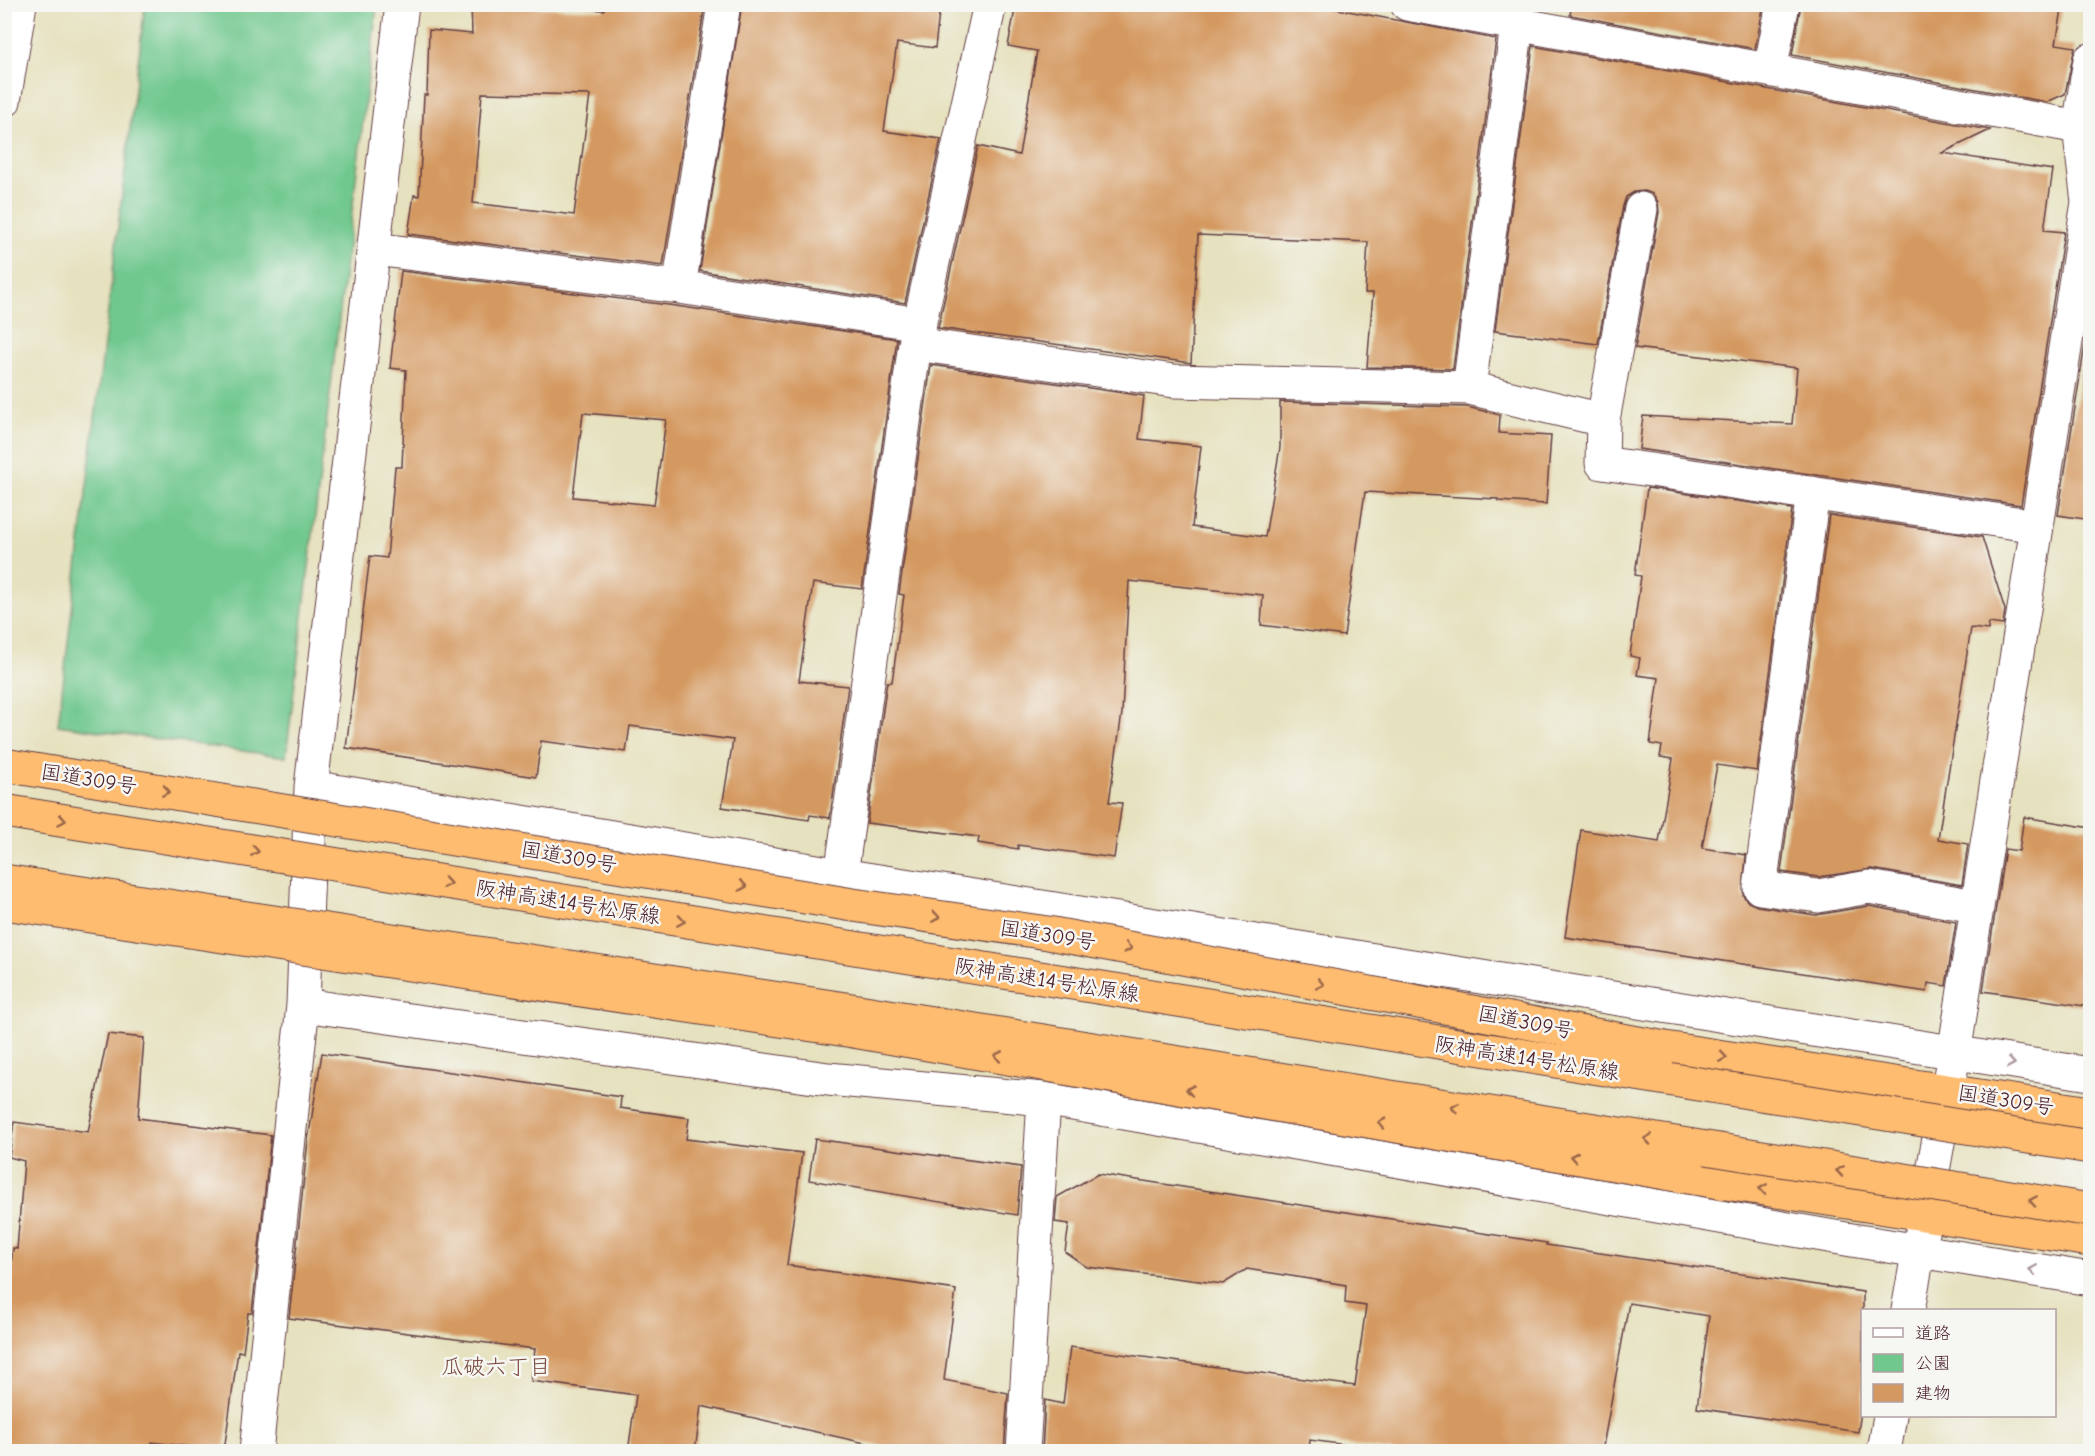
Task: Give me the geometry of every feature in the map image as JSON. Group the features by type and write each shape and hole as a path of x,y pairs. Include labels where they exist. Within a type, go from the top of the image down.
{"highway":[{"name":"国道309号","path":"4,765 852,904 1048,933 1665,1048 2091,1113"},
{"name":"阪神高速14号松原線","path":"4,811 2091,1147"},
{"path":"4,881 864,1012 2091,1210"},
{"path":"4,903 853,1031 1694,1178 2091,1240"}],"street":[{"path":"4,100 20,4"},
{"path":"256,1452 303,1005 310,787 402,4"},
{"path":"679,287 724,4"},
{"path":"841,875 918,334 990,4"},
{"path":"1407,4 2079,127"},
{"path":"1770,70 1783,4"},
{"path":"1468,388 1517,24"},
{"path":"1908,1309 1954,1054 1975,906 2090,202 2079,127 2091,60"},
{"path":"1641,209 1603,420 1602,463 2037,526"},
{"path":"374,249 679,287 1174,381 1468,388 1603,420"},
{"path":"1813,493 1760,888 1818,896 1869,887 1975,906"},
{"path":"310,787 841,875 2091,1074"},
{"path":"303,1005 828,1079 1044,1099 1917,1251 2091,1279"},
{"path":"1023,1452 1044,1099"},
{"path":"1884,1452 1890,1417"}],"green space":[{"path":"145,5 377,5 286,757 58,725"}],"building":[{"path":"605,4 705,4 663,266 408,234 414,195 419,196 424,95 427,95 429,30 472,34 471,5 604,10","holes":["482,93 590,95 574,215 473,203"]},
{"path":"742,4 940,4 935,48 897,43 884,131 941,139 905,303 700,271"},
{"path":"1016,4 1311,4 1496,39 1453,369 1367,367 1373,293 1365,293 1368,242 1198,235 1191,363 938,328 978,146 1019,155 1037,51 1008,46"},
{"path":"1572,4 1764,4 1755,49 1570,15"},
{"path":"1801,4 2063,4 2056,44 2075,47 2065,94 2047,102 1792,55"},
{"path":"1533,46 1990,130 1942,153 2053,170 2044,230 2064,232 2021,505 1639,449 1643,416 1792,424 1797,368 1635,348 1659,212 1658,202 1653,194 1645,191 1634,192 1626,197 1623,206 1598,344 1495,331"},
{"path":"401,271 676,306 897,339 862,589 813,583 799,681 848,686 830,818 810,815 809,820 722,807 733,740 630,726 626,752 541,741 536,777 346,748 370,556 387,558 395,467 402,467 406,370 390,368","holes":["583,413 666,420 654,505 573,497"]},
{"path":"2091,307 2091,520 2058,515"},
{"path":"931,365 1144,396 1139,439 1201,446 1192,527 1265,537 1280,447 1280,402 1467,407 1500,415 1499,433 1551,436 1546,504 1498,501 1498,499 1365,492 1344,636 1261,625 1263,595 1129,581 1122,713 1109,802 1122,803 1114,858 1018,845 1018,849 978,843 979,837 867,823 887,682 892,682 904,595 899,594"},
{"path":"1647,488 1792,509 1757,771 1717,765 1702,848 1746,855 1743,895 1748,902 1757,906 1816,915 1869,906 1956,922 1946,986 1928,983 1927,992 1565,937 1581,830 1659,842 1673,759 1660,757 1662,746 1650,744 1659,678 1637,675 1640,658 1630,656 1641,576 1635,575"},
{"path":"1829,515 1982,537 2005,610 2003,625 1989,623 1988,630 1971,628 1938,839 1968,844 1962,885 1872,869 1818,877 1781,872"},
{"path":"2024,817 2091,828 2091,1007 1983,991 2005,849 2019,851"},
{"path":"108,1034 144,1038 138,1118 271,1135 252,1313 248,1313 243,1352 238,1351 224,1451 152,1442 151,1452 4,1452 4,1316 13,1248 17,1249 24,1161 9,1157 14,1122 88,1132"},
{"path":"322,1053 621,1097 620,1108 689,1118 686,1139 802,1153 787,1265 956,1290 944,1380 1008,1393 1004,1452 905,1452 701,1406 695,1452 628,1452 636,1395 531,1381 535,1349 289,1318 308,1140"},
{"path":"815,1139 1021,1167 1017,1215 809,1180"},
{"path":"1098,1174 1547,1243 1546,1245 1863,1292 1861,1412 1858,1432 1697,1408 1709,1316 1629,1303 1602,1452 1399,1452 1310,1440 1309,1452 1042,1452 1045,1400 1063,1404 1070,1347 1355,1386 1366,1306 1345,1303 1346,1285 1247,1269 1223,1284 1087,1267 1065,1252 1069,1224 1055,1222 1057,1197"}],"district":[{"name":"瓜破六丁目","path":"496,1367"}]}
